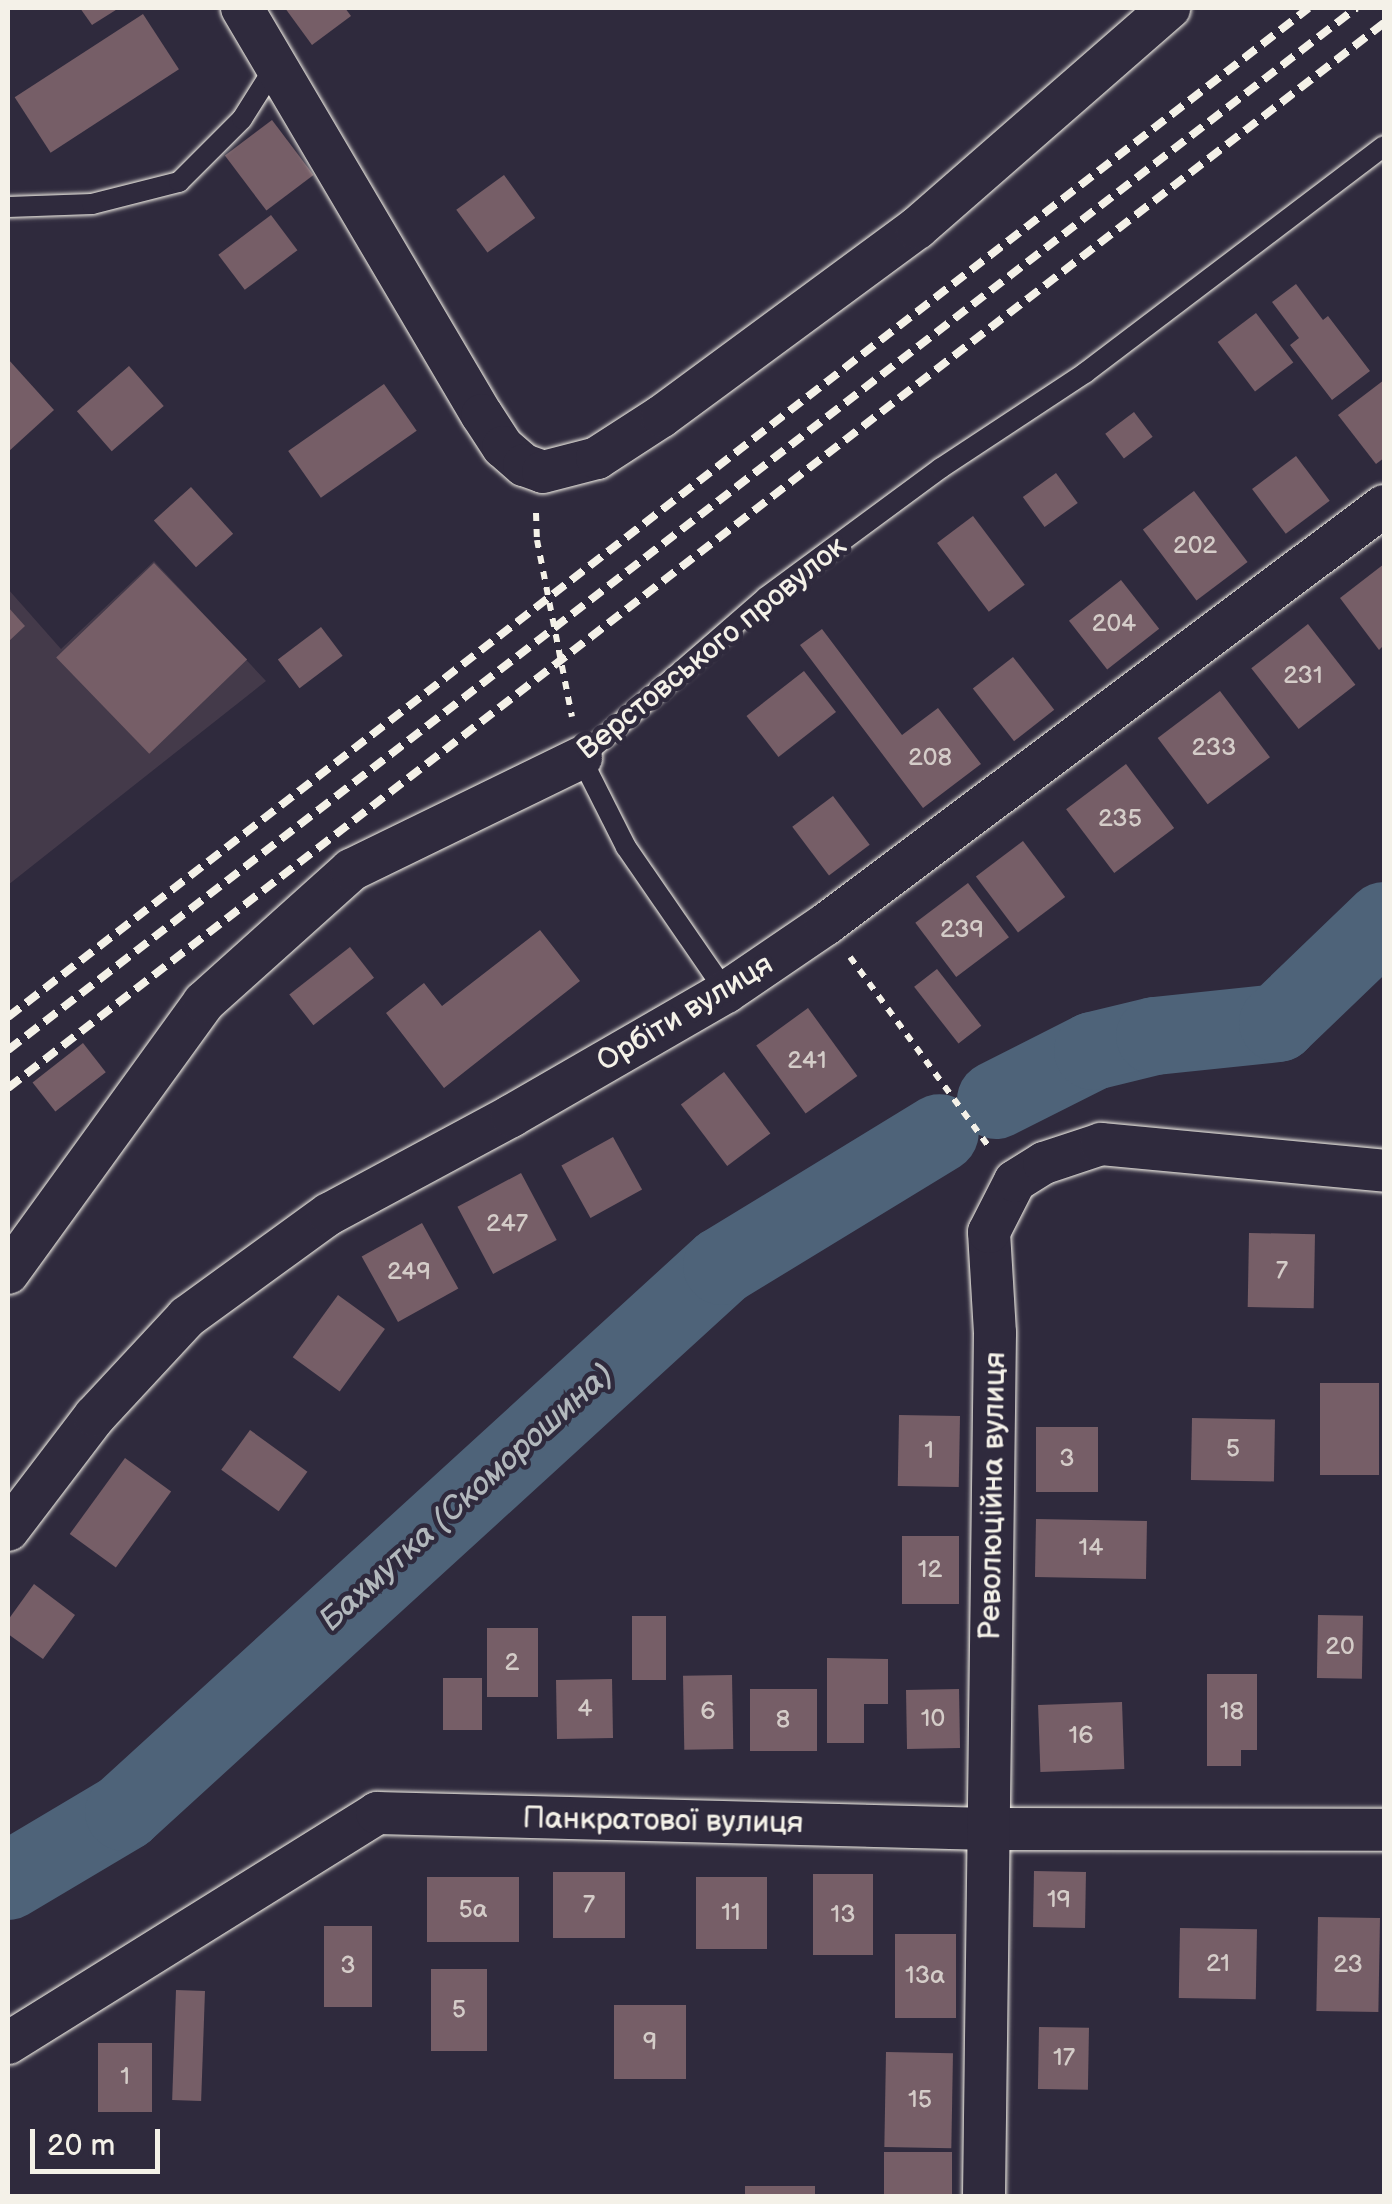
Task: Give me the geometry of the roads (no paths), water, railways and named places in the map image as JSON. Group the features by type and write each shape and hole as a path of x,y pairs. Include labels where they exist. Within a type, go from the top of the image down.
{"street":[{"path":"242,8 482,415 503,447 524,465 543,472 597,458 918,228 1169,8"},
{"name":"Орбіти вулиця","path":"8,1530 95,1416 187,1317 329,1214 528,1107 726,992 826,924 1384,506"},
{"name":"Верстовського провулок","path":"8,1273 204,1002 352,870 580,758"},
{"name":"Революційна вулиця","path":"984,2196 995,1333 989,1232 1015,1181 1044,1164 1101,1144 1384,1171"},
{"name":"Панкратової вулиця","path":"8,2043 377,1814 988,1829 1384,1830"}],"lane":[{"path":"8,207 92,204 178,182 242,119 277,64"},
{"name":"Верстовського провулок","path":"580,758 766,597 941,468 1085,373 1384,146"},
{"path":"580,758 626,847 726,992"}],"waterway":[{"name":"Бахмутка (Скоморошина)","path":"996,1100 1093,1051 1155,1036 1278,1023 1384,921"},
{"name":"Бахмутка (Скоморошина)","path":"8,1881 124,1812 722,1266 940,1133"}],"railway":[{"path":"8,1017 1309,8"},
{"path":"8,1050 1356,8"},
{"path":"8,1088 1384,23"}]}
